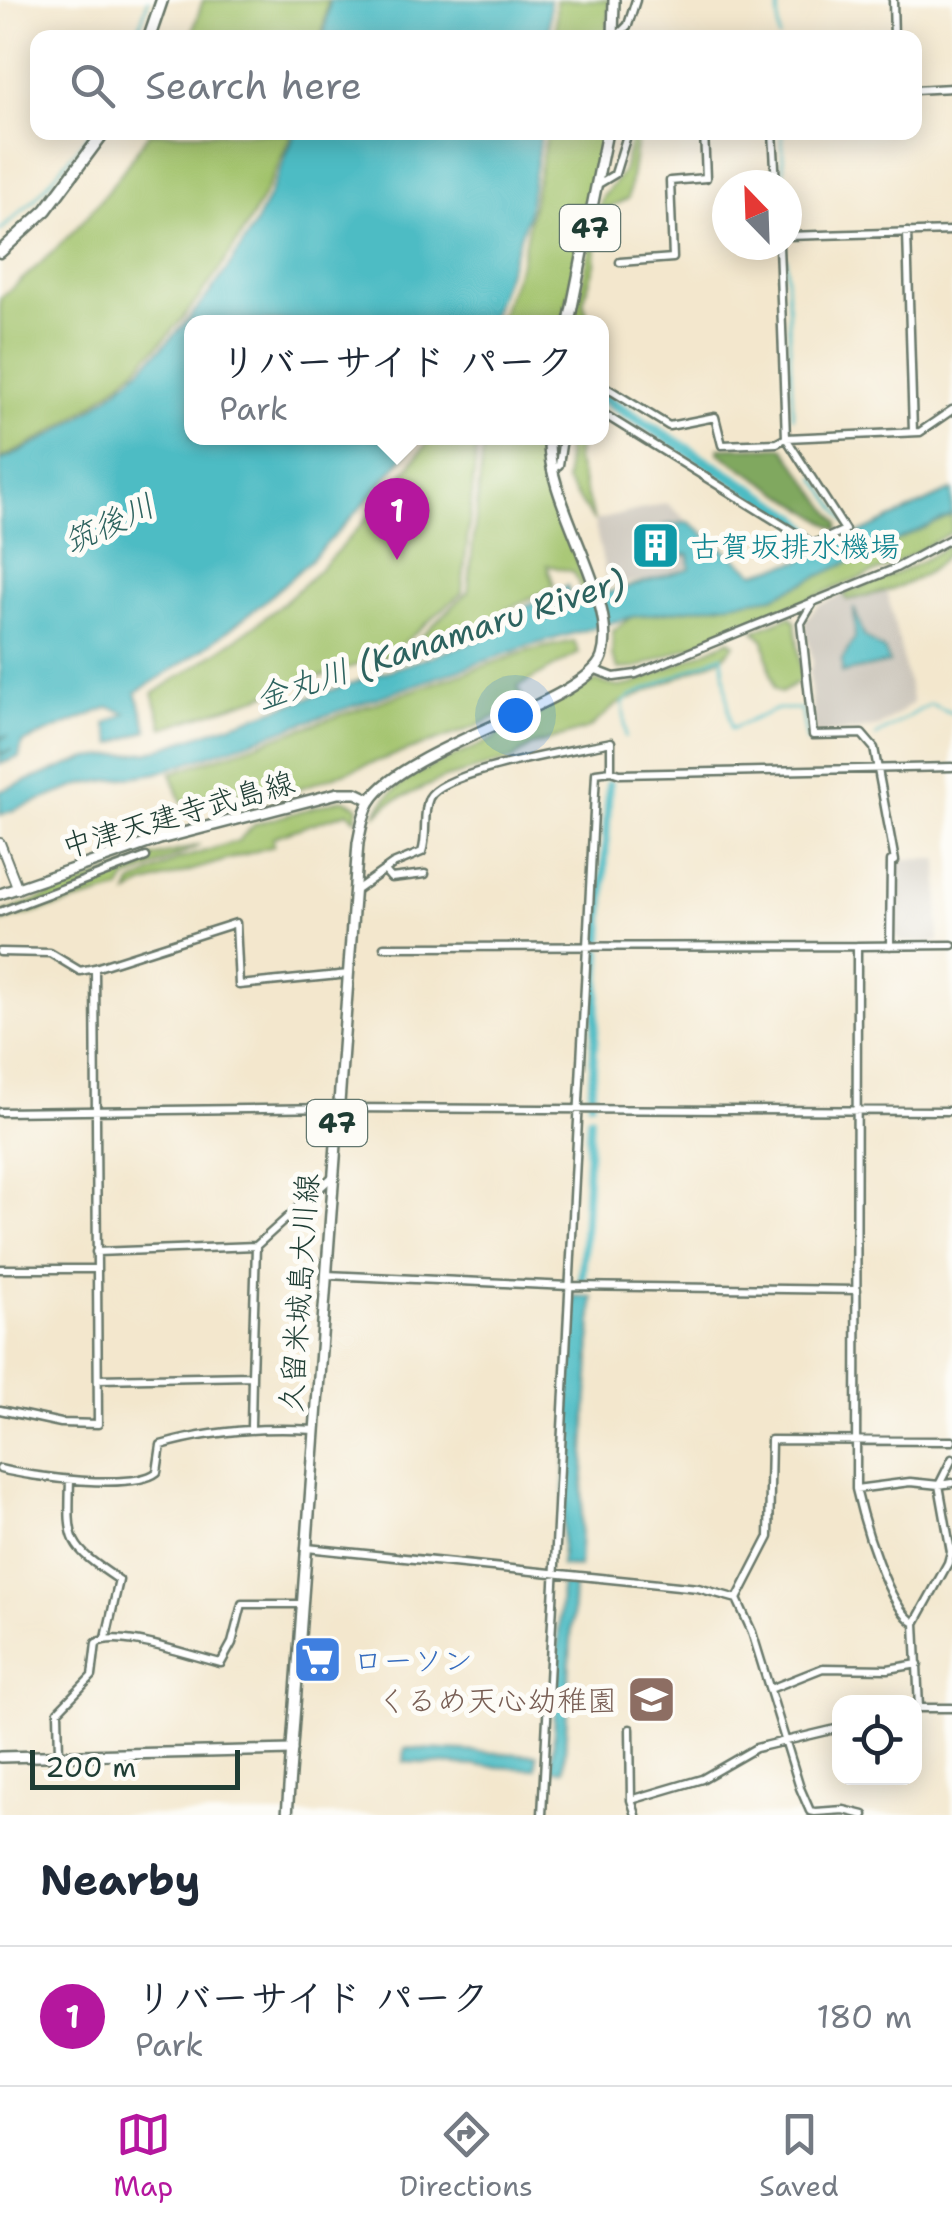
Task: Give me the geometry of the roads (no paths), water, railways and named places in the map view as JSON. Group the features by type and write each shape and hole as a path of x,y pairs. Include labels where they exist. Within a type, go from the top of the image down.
{"highway":[{"path":"152,30 162,0"},
{"path":"0,252 46,210 98,140"}],"main road":[{"path":"614,0 614,30"},
{"name":"47","path":"571,315 607,140"},
{"path":"371,800 393,778 504,718 579,684 596,670 605,629 552,470 550,445"},
{"name":"中津天建寺武島線","path":"0,894 160,839 338,793 356,793 371,800"},
{"name":"久留米城島大川線","path":"287,1815 358,843 371,800"},
{"path":"0,1757 292,1750"}],"street":[{"path":"623,30 636,0"},
{"path":"893,0 894,30"},
{"path":"922,90 952,88"},
{"path":"600,183 615,174 626,140"},
{"path":"620,262 673,258 670,181 706,178 704,140"},
{"path":"773,140 775,170"},
{"path":"907,232 913,432"},
{"path":"802,236 952,232"},
{"path":"609,417 813,544 845,530 786,438 780,260"},
{"path":"609,389 668,426 715,417 722,445 913,432 952,410"},
{"path":"552,470 559,465 561,445"},
{"path":"596,670 614,677 636,674 894,569 952,538"},
{"path":"814,601 801,623 813,735 868,736 879,772 895,861 891,861 890,946"},
{"path":"354,892 393,864 422,852 430,797 446,783 612,742 611,771"},
{"path":"542,1815 596,773 879,772 952,767"},
{"path":"0,842 16,886"},
{"path":"0,912 146,857"},
{"path":"386,872 391,878 426,874"},
{"path":"0,952 50,953 80,972 236,923 239,985 349,974"},
{"path":"384,947 952,945"},
{"path":"858,946 856,1489 880,1564 905,1618 914,1623"},
{"path":"0,1410 61,1423 98,1424 95,968"},
{"path":"0,1112 339,1108 952,1112"},
{"path":"96,1252 256,1246 331,1178"},
{"path":"251,1426 256,1246"},
{"path":"0,1269 98,1269"},
{"path":"326,1275 570,1286 857,1290"},
{"path":"98,1379 252,1376"},
{"path":"0,1468 70,1480 135,1482 157,1472 161,1445 251,1426 314,1430"},
{"path":"864,1815 844,1810 814,1814 808,1807 737,1599 769,1537 771,1440 952,1441"},
{"path":"917,1695 914,1623 951,1552 938,1485 952,1459"},
{"path":"70,1480 72,1542 78,1552 119,1580 106,1638"},
{"path":"856,1489 910,1482 952,1482"},
{"path":"306,1548 698,1588 737,1599"},
{"path":"59,1755 58,1710 92,1676 96,1643 106,1638 221,1663 232,1643 242,1604 303,1604"},
{"path":"770,1689 823,1668 888,1669 918,1664"},
{"path":"922,1708 952,1708"},
{"path":"630,1729 636,1815"},
{"path":"632,1800 702,1780 756,1748 832,1730"}],"water":[{"path":"330,0 550,0 549,30 325,30"},
{"path":"292,140 540,140 527,217 492,315 191,315 233,260 272,190"},
{"name":"筑後川","path":"184,324 184,445 412,445 357,512 290,579 216,639 136,692 148,730 113,744 106,724 126,713 109,707 22,743 19,757 0,764 0,755 13,750 0,753 0,739 8,736 0,737 0,461 76,420 112,393"},
{"path":"952,490 952,515 773,597 631,617 526,647 157,773 84,784 0,815 0,791 88,758 150,752 482,639 502,619 567,586 569,592 559,599 567,605 690,568 689,554 674,557 663,526 689,522 755,573 800,561"},
{"path":"854,608 864,636 885,651 889,663 842,673 842,660 855,638"},
{"path":"574,1296 593,1297 579,1567 561,1566"},
{"path":"561,1585 574,1585 564,1770 552,1770"},
{"path":"405,1748 537,1755 536,1769 404,1762"}],"waterway":[{"path":"139,30 148,0"},
{"path":"778,0 779,30"},
{"path":"0,231 35,199 84,140"},
{"path":"782,140 783,170"},
{"path":"786,260 793,417"},
{"path":"609,401 795,517 816,540"},
{"path":"815,477 847,523"},
{"path":"626,737 623,703 631,696 722,655 731,729 777,709 801,709 807,742"},
{"path":"876,736 930,704 952,713"},
{"path":"601,940 609,784"},
{"path":"591,1102 600,952"},
{"path":"582,1280 590,1118"}],"place":[{"name":"古賀坂排水機場","path":"655,546"},
{"name":"リバーサイド パーク","path":"397,560"},
{"name":"ローソン","path":"318,1660"},
{"name":"くるめ天心幼稚園","path":"652,1700"}],"water label":[{"name":"金丸川 (Kanamaru River)","path":"440,639"}]}
